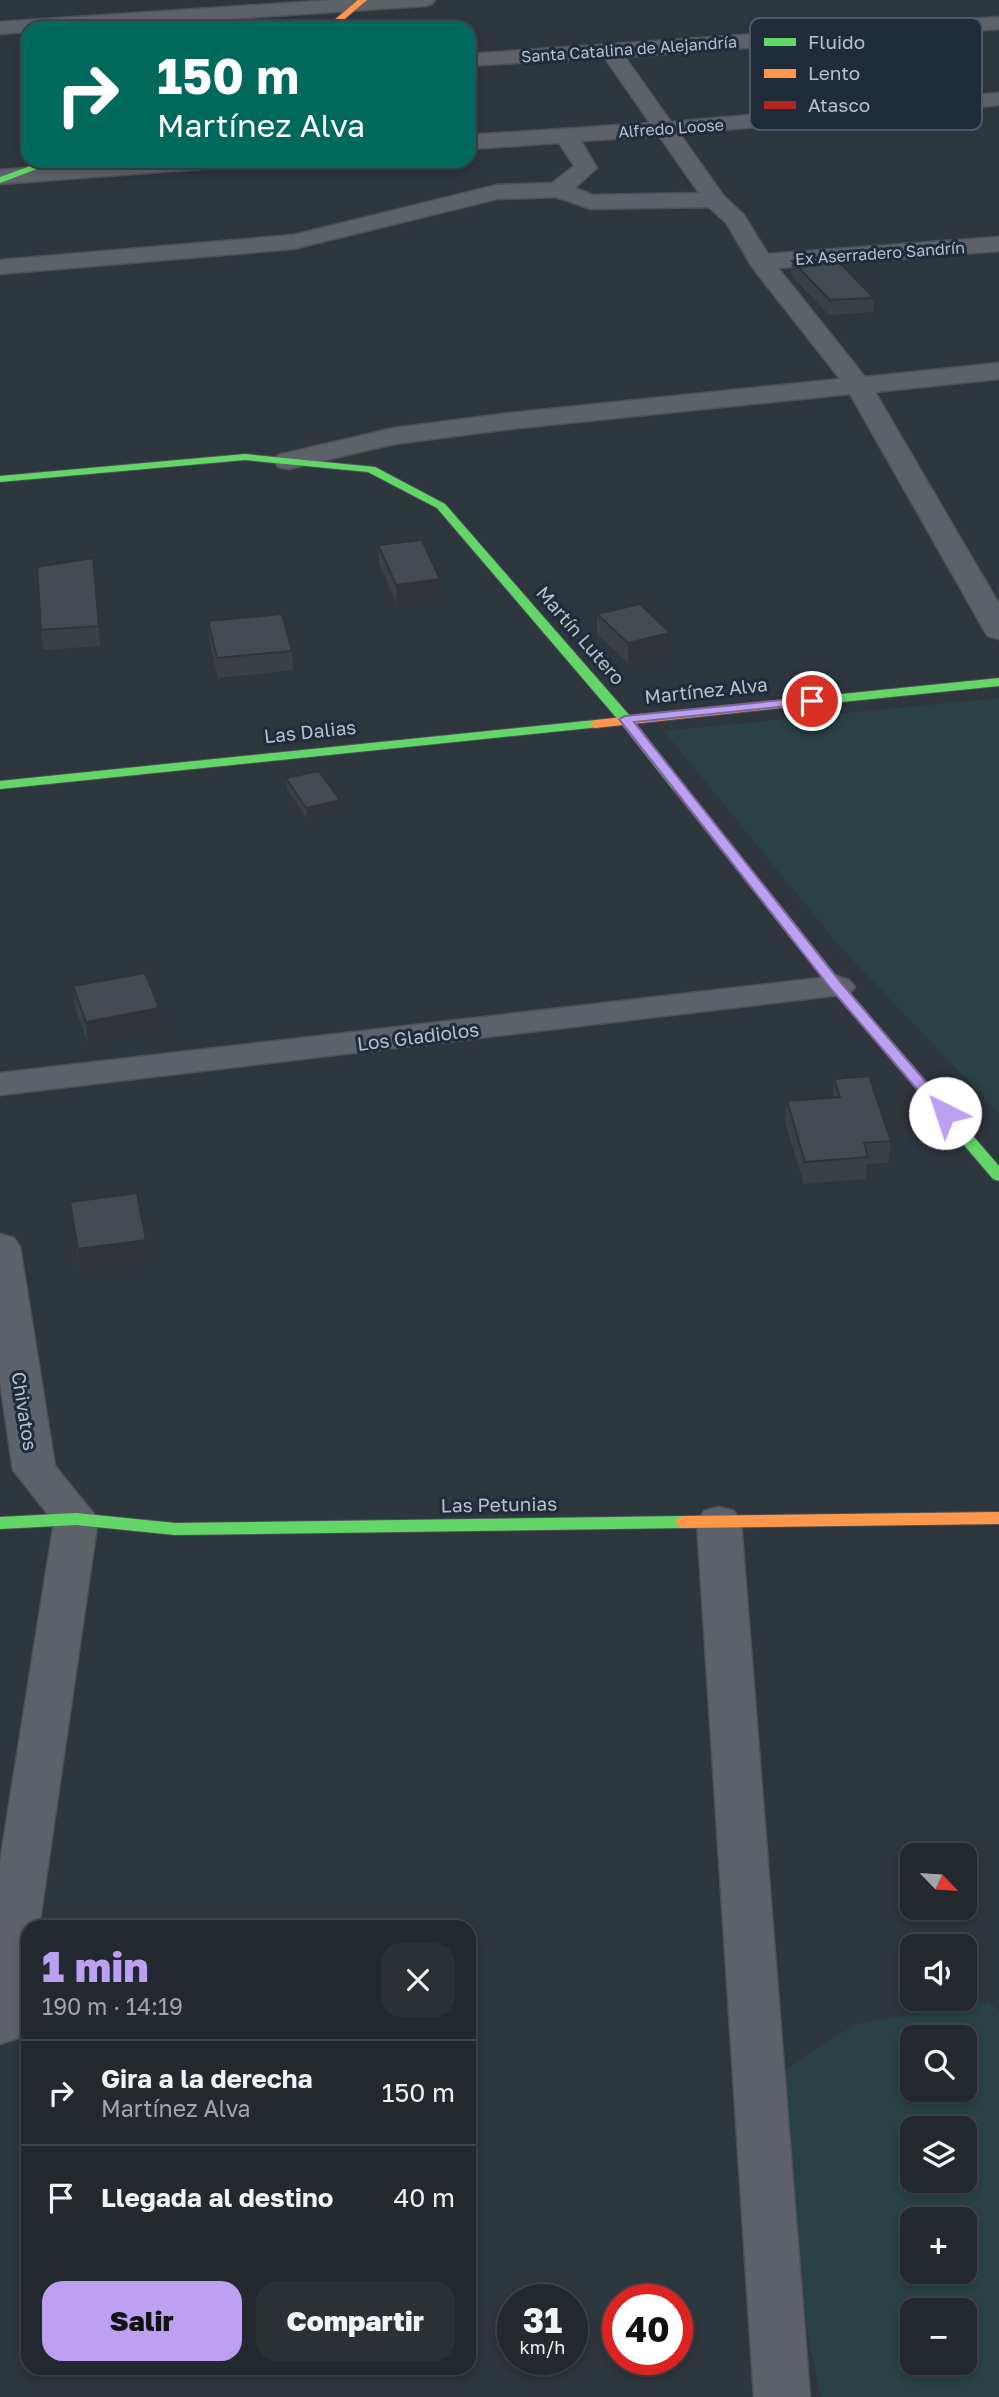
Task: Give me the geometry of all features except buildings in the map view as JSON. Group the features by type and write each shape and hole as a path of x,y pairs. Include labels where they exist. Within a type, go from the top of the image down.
{"street":[{"path":"86,21 425,0"},
{"path":"337,21 360,2"},
{"path":"0,27 21,26"},
{"name":"Santa Catalina de Alejandría","path":"476,60 750,42"},
{"path":"620,50 614,57 715,201 736,220 761,262 859,387 999,630"},
{"name":"Alfredo Loose","path":"476,141 750,121"},
{"path":"558,190 586,169 566,135"},
{"path":"4,178 32,168"},
{"path":"4,178 128,168"},
{"path":"0,267 293,242 497,192 558,190 591,202 715,201"},
{"name":"Ex Aserradero Sandrín","path":"761,262 999,244"},
{"path":"288,461 394,436 510,421 999,372"},
{"name":"Martín Lutero","path":"0,479 245,457 372,469 441,506 625,719 837,987 999,1176"},
{"name":"Martínez Alva","path":"625,719 999,682"},
{"name":"Las Dalias","path":"0,785 625,719"},
{"name":"Los Gladiolos","path":"0,1084 837,987"},
{"name":"Chivatos","path":"0,1247 34,1470 76,1519"},
{"name":"Las Petunias","path":"0,1523 76,1519 174,1529 999,1518"},
{"path":"0,2023 76,1519"},
{"path":"719,1522 782,2397"}],"green space":[{"path":"999,698 999,1113 841,948 664,731"},
{"path":"988,2002 999,2010 999,2397 821,2397 756,2088 856,2024 934,2011 977,2011 977,2004"}],"traffic: fast":[{"path":"0,180 33,168"},
{"path":"0,479 245,457 371,469 441,506 625,719 679,788"},
{"path":"832,699 999,682"},
{"path":"0,785 595,724"},
{"path":"849,1001 999,1176"},
{"path":"0,1523 76,1519 175,1529 684,1522"}],"traffic: slow":[{"path":"338,21 363,0"},
{"path":"595,724 832,699"},
{"path":"684,1522 999,1518"}],"traffic: jam":[{"path":"679,788 849,1001"}],"route":[{"path":"812,701 625,719 837,987 945,1113"}]}
